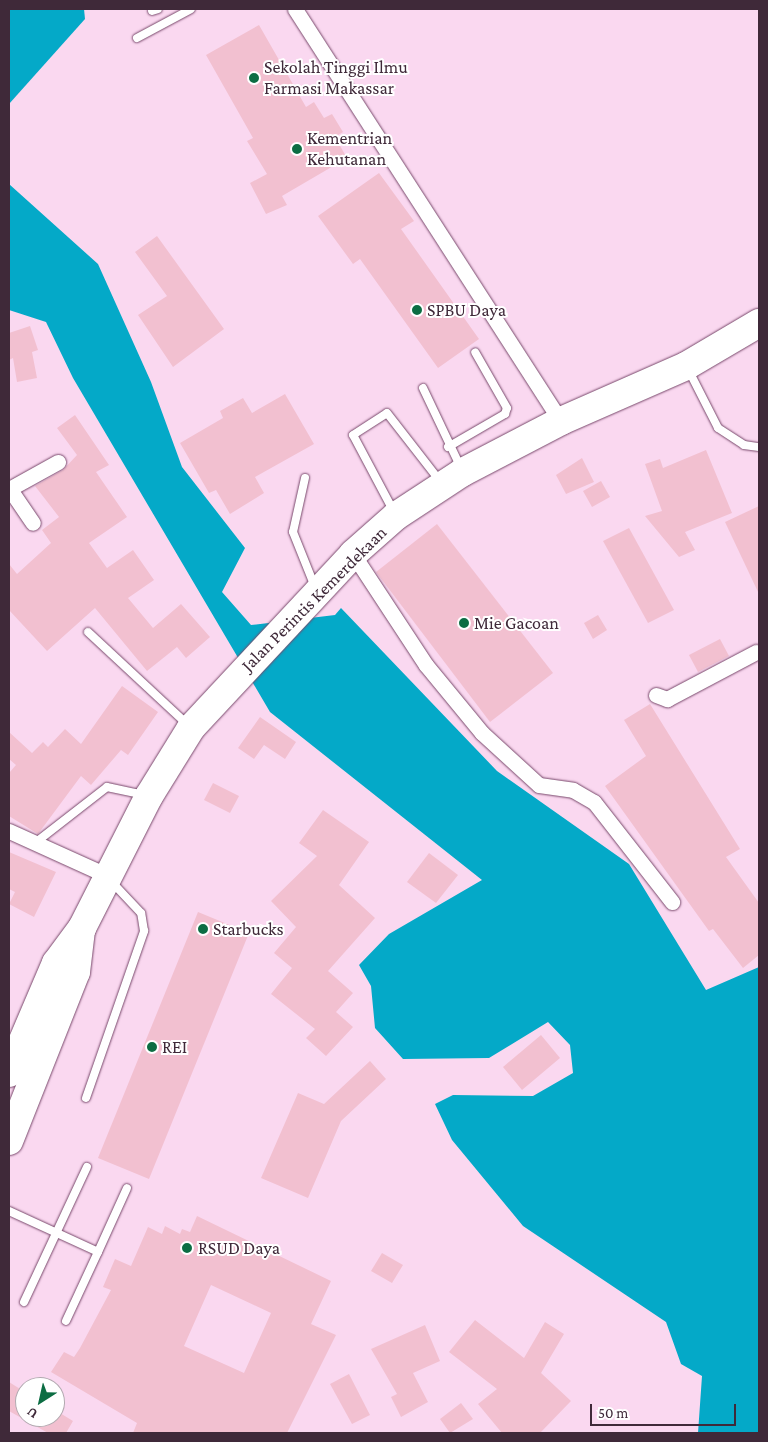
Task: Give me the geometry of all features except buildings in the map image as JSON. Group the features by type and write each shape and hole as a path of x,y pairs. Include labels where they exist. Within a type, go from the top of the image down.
{"highway":[{"name":"Jalan Perintis Kemerdekaan","path":"9,1073 56,963 82,928 106,875 149,796 191,728 353,554 396,516 453,479 561,421 746,340 759,323"},
{"name":"Jalan Perintis Kemerdekaan","path":"9,1141 76,972 82,928"}],"street":[{"path":"295,9 561,421"},
{"path":"33,522 9,489 58,462"},
{"path":"353,554 426,665 482,733 539,785 573,790 594,802 672,902"},
{"path":"656,695 667,700 758,652"},
{"path":"9,831 106,875"}],"lane":[{"path":"137,38 191,9"},
{"path":"448,447 504,414 506,408 475,352"},
{"path":"686,366 718,428 744,445 759,447"},
{"path":"423,388 448,447 453,479"},
{"path":"396,516 352,441 359,431 387,413 453,479"},
{"path":"305,478 293,532 315,594"},
{"path":"88,632 191,728"},
{"path":"35,844 107,787 149,796"},
{"path":"86,1098 144,931 141,913 106,875"},
{"path":"24,1302 87,1167"},
{"path":"66,1321 126,1188"},
{"path":"9,1211 98,1252"}],"water":[{"path":"9,9 84,9 85,19 9,104"},
{"path":"9,184 98,264 151,382 182,467 245,548 222,592 251,625 335,615 341,608 497,771 629,864 706,990 759,967 759,1433 698,1433 702,1376 681,1364 666,1322 523,1226 452,1140 435,1104 453,1095 533,1096 573,1073 570,1045 548,1022 489,1058 403,1059 375,1028 371,986 359,965 389,934 482,880 270,712 73,378 46,322 9,310"}],"place":[{"name":"Sekolah Tinggi Ilmu Farmasi Makassar","path":"254,78"},
{"name":"Kementrian Kehutanan","path":"297,149"},
{"name":"SPBU Daya","path":"417,310"},
{"name":"Mie Gacoan","path":"464,623"},
{"name":"Starbucks","path":"203,929"},
{"name":"REI","path":"152,1047"},
{"name":"RSUD Daya","path":"187,1248"}]}
